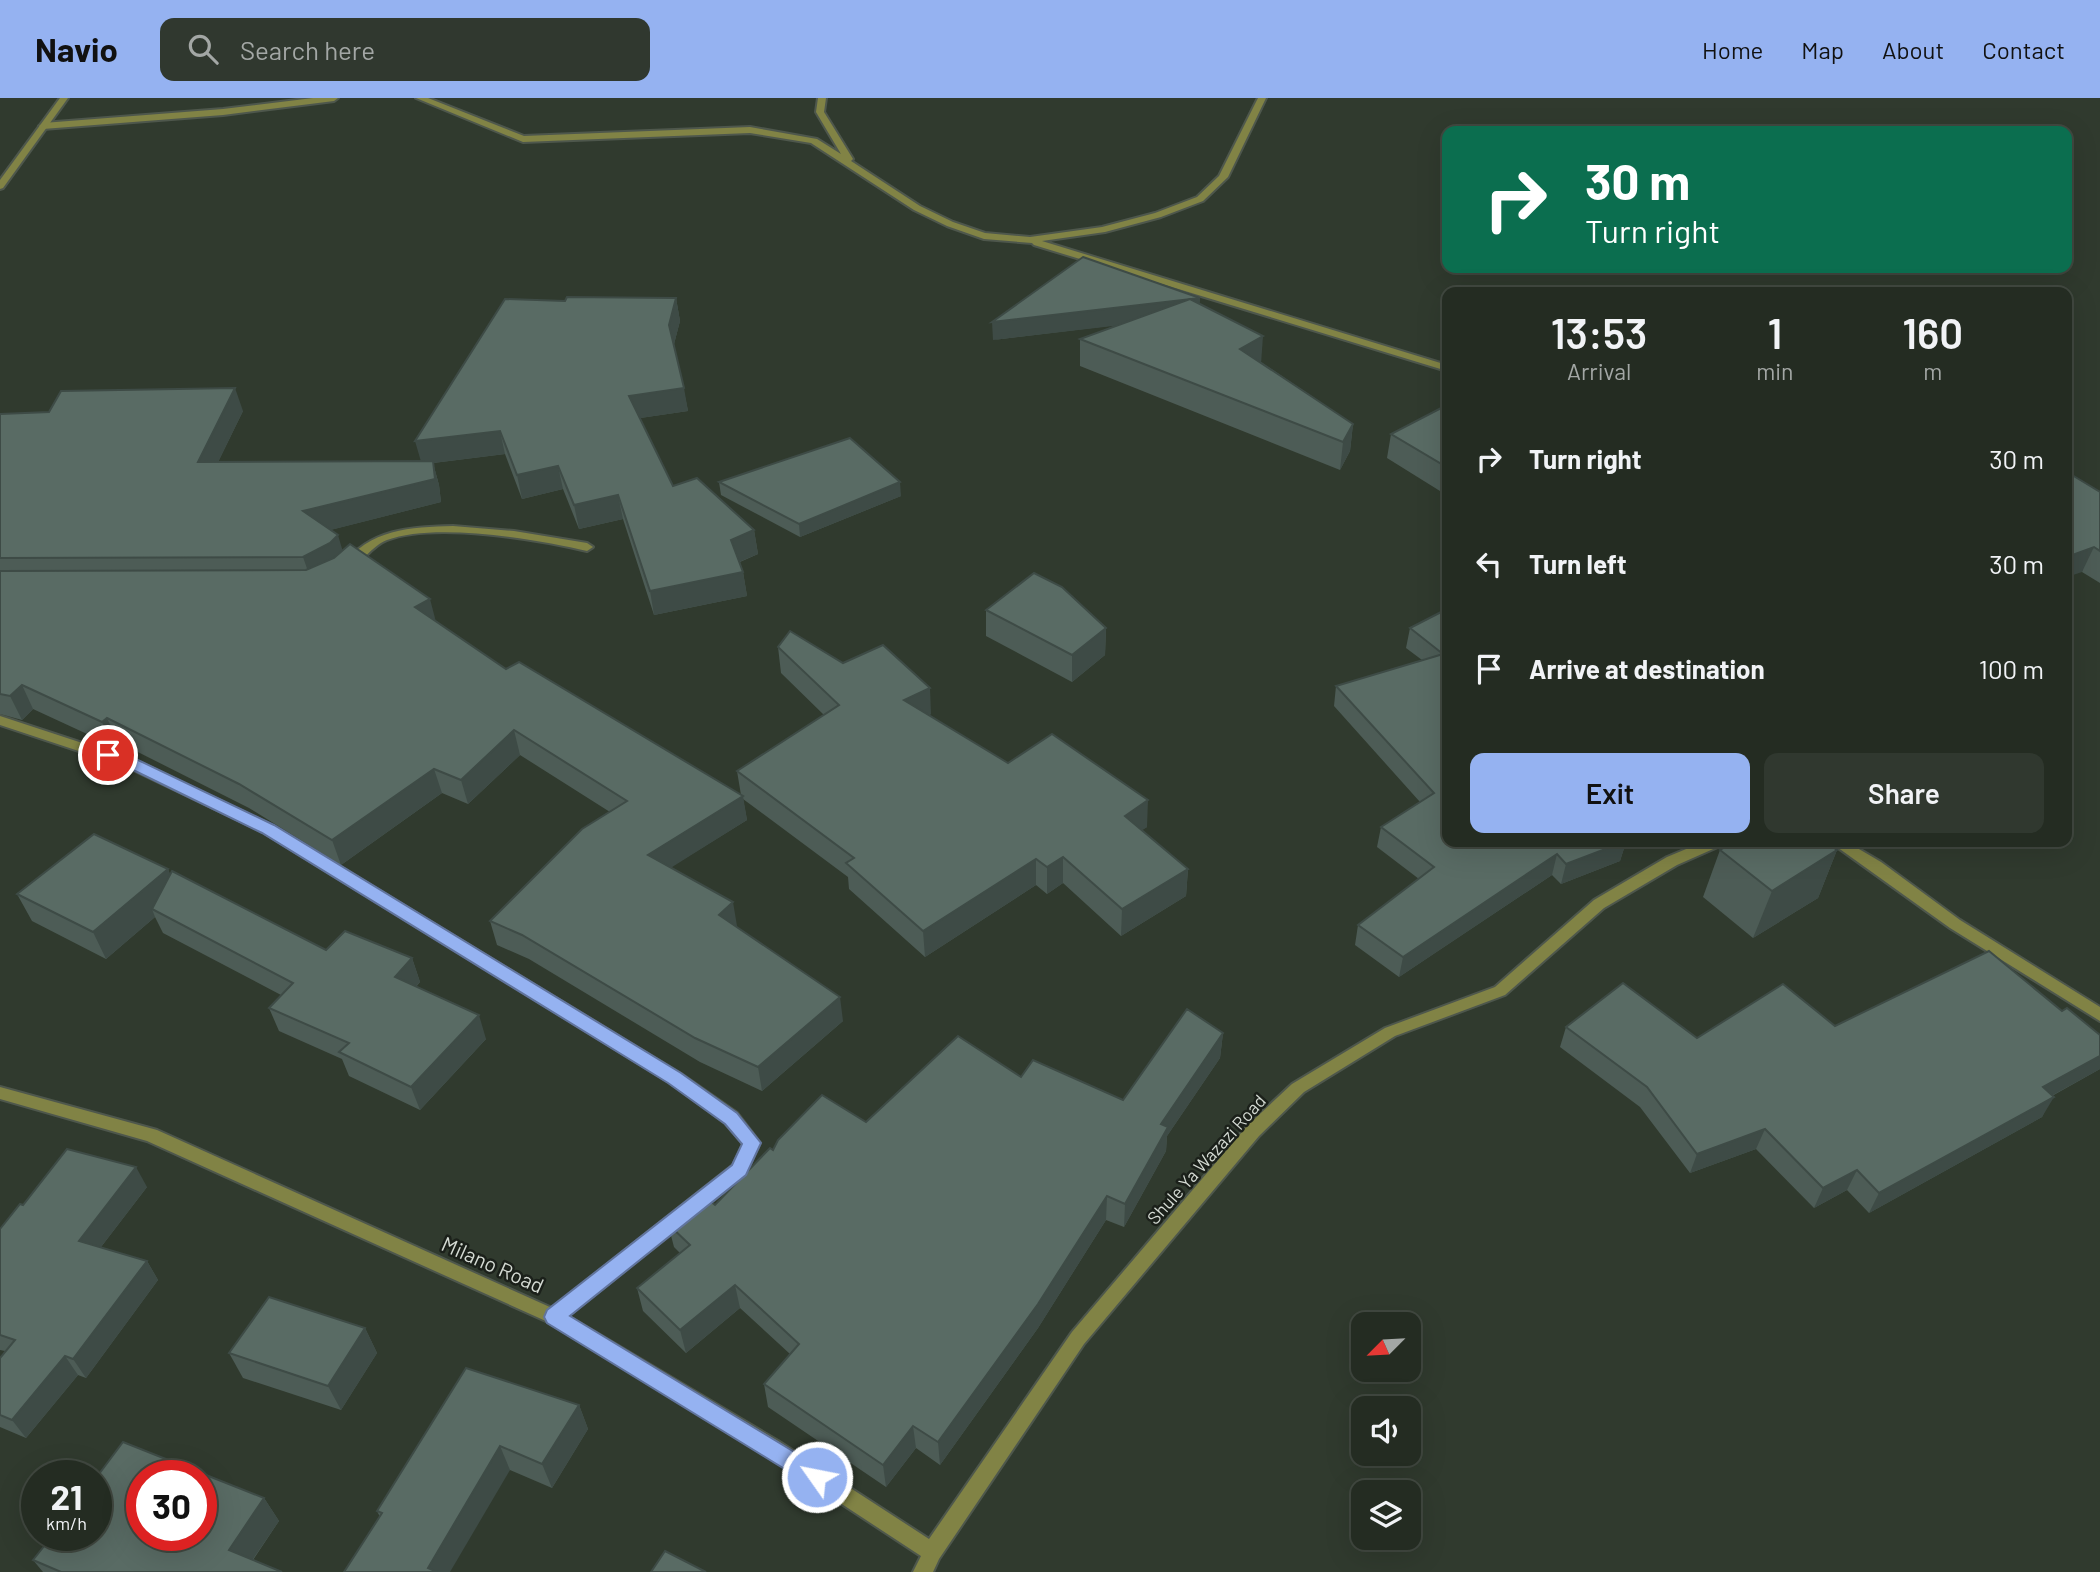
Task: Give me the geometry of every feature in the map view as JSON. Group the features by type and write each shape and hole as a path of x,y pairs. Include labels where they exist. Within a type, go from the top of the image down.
{"street":[{"path":"0,186 64,98"},
{"path":"43,126 223,112 334,98"},
{"path":"421,98 523,139 750,130 814,141 917,208 950,224 984,236 1030,240 1442,366"},
{"path":"822,98 820,112 826,126 851,164"},
{"path":"1030,240 1102,230 1158,215 1200,199 1223,177 1262,98"},
{"path":"341,573 365,548 384,537 414,532 503,535 563,541 587,547"},
{"path":"0,720 132,764 268,829 675,1078 731,1118 752,1143 739,1170 554,1317"},
{"name":"Shule Ya Wazazi Road","path":"923,1572 932,1552 1078,1338 1252,1131 1298,1088 1390,1032 1500,991 1599,904 1672,861 1704,847"},
{"path":"1845,847 1876,866 1955,924 2100,1014"},
{"name":"Milano Road","path":"0,1093 151,1135 554,1317 771,1447 932,1552"}],"building":[{"path":"1083,257 1200,298 992,322"},
{"path":"567,297 676,298 669,325 684,388 629,396 673,486 697,478 754,530 731,540 743,572 650,591 618,495 574,505 558,466 517,475 500,431 415,441 505,299 565,301"},
{"path":"1190,299 1263,336 1240,349 1353,424 1343,442 1080,339"},
{"path":"235,388 198,462 433,461 435,479 303,511 338,535 330,543 303,557 0,558 0,414 49,412 61,391"},
{"path":"1442,408 1442,464 1391,434"},
{"path":"850,438 900,482 799,524 719,482"},
{"path":"2072,475 2100,492 2100,551 2094,547 2072,555"},
{"path":"350,544 430,599 415,607 506,669 519,662 743,796 648,855 733,902 719,915 840,997 758,1067 695,1038 522,935 490,921 582,829 627,801 514,730 461,780 434,769 332,840 239,784 107,718 102,722 22,685 10,696 0,694 0,571 306,570 334,558"},
{"path":"1034,573 1062,587 1106,628 1072,655 986,610"},
{"path":"1442,612 1442,653 1410,628"},
{"path":"790,631 843,663 883,645 930,688 904,700 1008,763 1052,734 1148,800 1125,816 1188,869 1122,909 1063,857 1047,867 1036,859 923,931 846,863 854,858 737,771 839,705 778,647"},
{"path":"1442,654 1442,847 1611,847 1566,864 1557,854 1403,957 1358,925 1434,867 1381,827 1434,793 1336,686"},
{"path":"94,834 168,869 93,932 17,894"},
{"path":"1725,847 1833,847 1837,850 1772,891 1720,850"},
{"path":"172,871 326,950 345,931 412,958 395,977 479,1015 411,1087 339,1052 349,1043 269,1008 293,983 152,909"},
{"path":"1989,951 2062,1011 2067,1008 2100,1035 2100,1056 2043,1087 2054,1097 1879,1193 1857,1170 1823,1188 1765,1129 1697,1154 1647,1087 1566,1027 1623,983 1697,1038 1783,984 1835,1026"},
{"path":"1187,1009 1223,1033 1161,1124 1168,1127 1125,1204 1107,1196 1038,1304 938,1442 913,1426 883,1465 764,1384 799,1344 735,1285 680,1330 637,1288 690,1245 668,1224 703,1195 715,1205 770,1148 773,1150 778,1140 822,1095 866,1122 958,1036 1021,1077 1033,1060 1123,1100"},
{"path":"67,1149 136,1167 79,1241 147,1261 73,1359 65,1356 12,1420 0,1415 0,1358 15,1340 0,1335 0,1229 20,1204 23,1205"},
{"path":"269,1297 365,1328 328,1386 229,1353"},
{"path":"466,1368 579,1405 542,1464 500,1446 428,1568 437,1572 344,1572 382,1513 377,1511"},
{"path":"123,1442 168,1460 126,1460 126,1551 217,1551 217,1479 264,1498 229,1550 282,1572 61,1572 33,1560 40,1551 112,1551 112,1460 110,1460"},
{"path":"665,1551 706,1572 651,1572"}],"route":[{"path":"108,755 268,829 675,1078 731,1118 752,1143 739,1170 554,1317 817,1477"}]}
